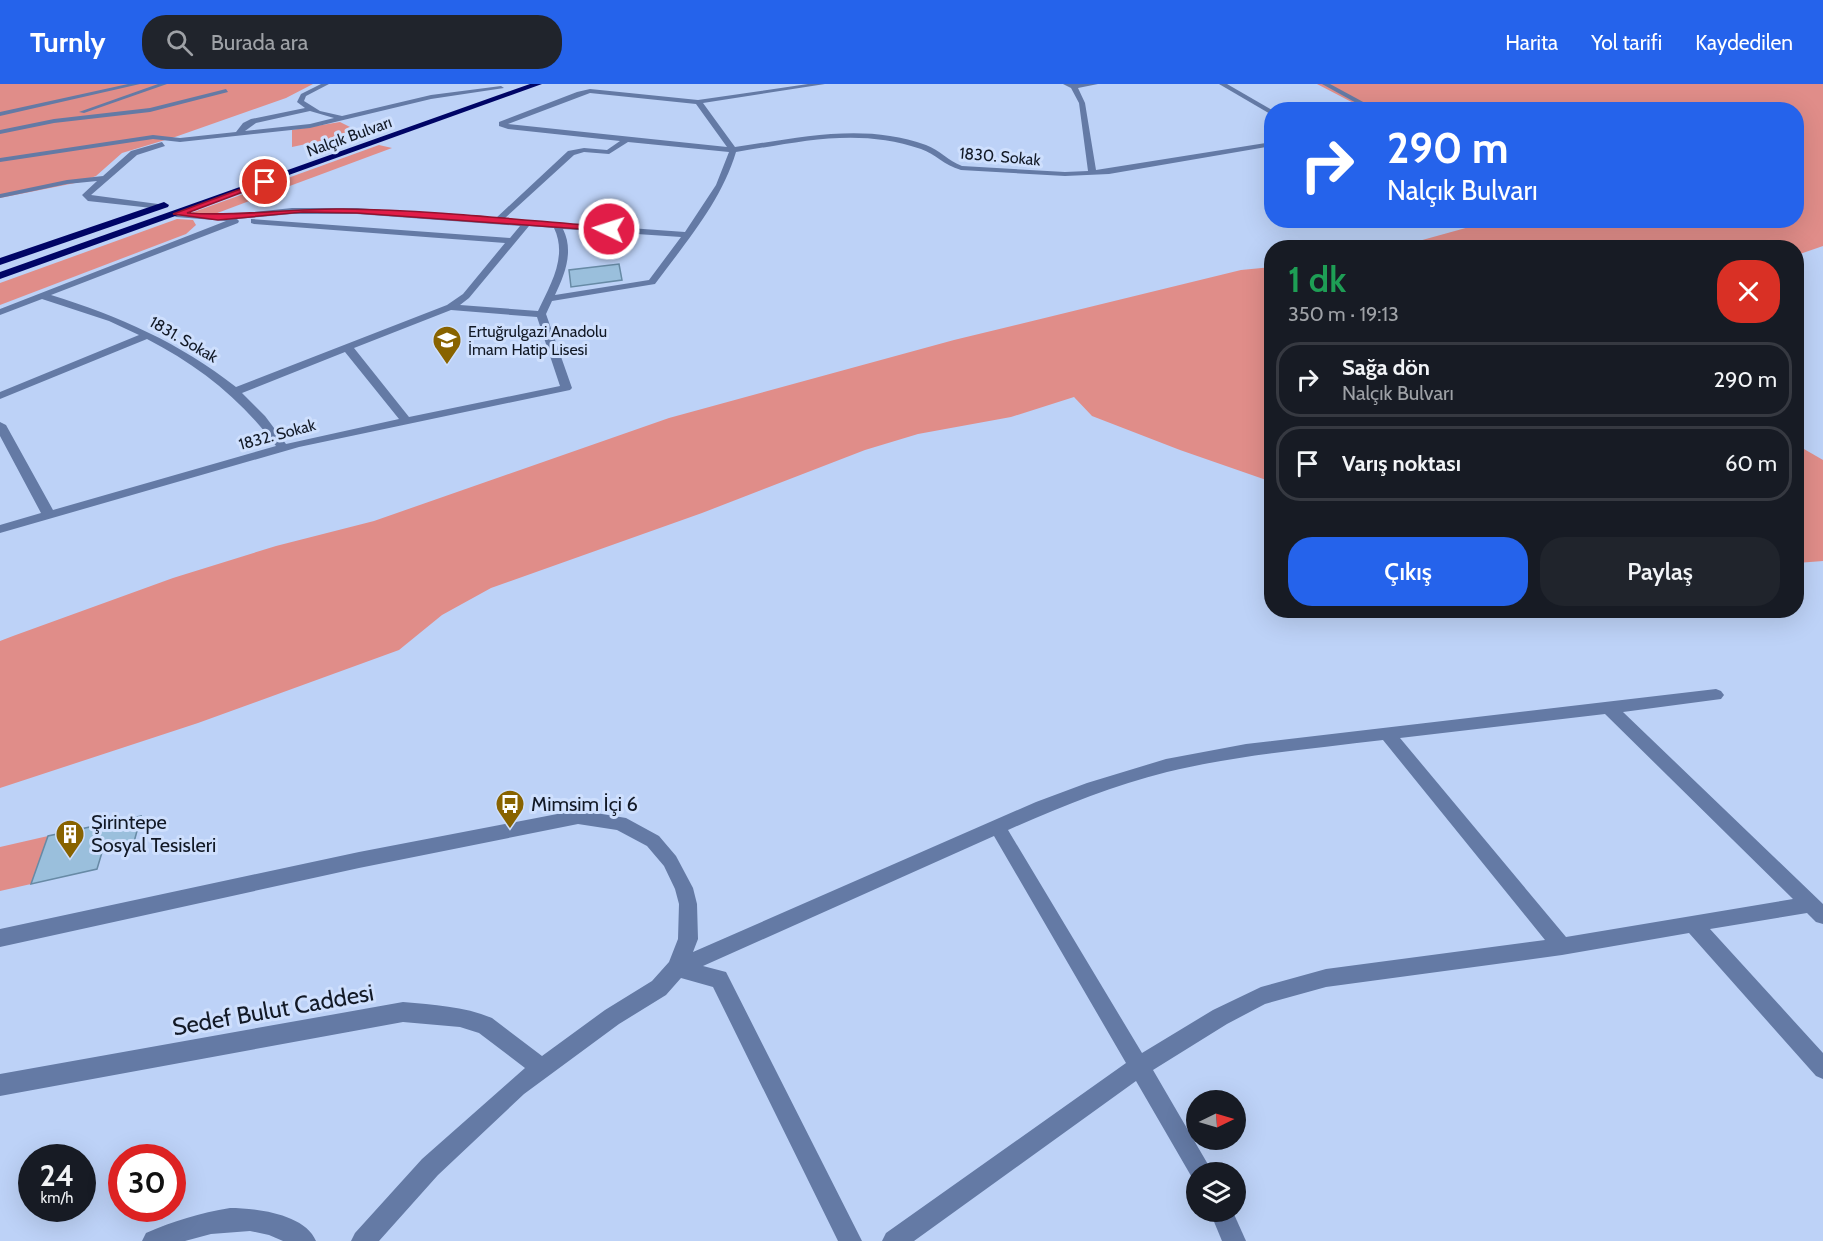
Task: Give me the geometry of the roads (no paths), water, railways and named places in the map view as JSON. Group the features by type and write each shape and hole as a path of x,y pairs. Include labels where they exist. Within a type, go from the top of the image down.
{"highway":[{"name":"Nalçık Bulvarı","path":"269,169 499,86 512,84"},
{"name":"Nalçık Bulvarı","path":"0,276 538,84"},
{"path":"0,262 169,203"}],"street":[{"path":"0,114 137,84"},
{"path":"54,122 164,84"},
{"path":"326,84 306,93 300,102 322,115 348,118"},
{"path":"541,107 579,93 599,90 698,102 821,84"},
{"path":"1066,84 1074,87 1095,84"},
{"path":"1222,84 1264,108"},
{"path":"1325,84 1360,102"},
{"path":"158,207 87,197 87,193 137,152 180,140 310,126 431,97 499,86"},
{"path":"629,94 645,87"},
{"path":"1074,87 1082,103 1092,173"},
{"path":"541,107 545,101 563,90"},
{"path":"0,132 54,122 150,110 226,91"},
{"path":"548,299 652,282 719,187 728,169 733,150 698,102"},
{"path":"34,107 27,116 29,121 38,125"},
{"name":"1830. Sokak","path":"541,107 502,124 508,127 733,150 842,134 863,134 924,147 940,156 948,164 961,168 1092,173 1132,170 1264,145"},
{"path":"237,135 252,118 311,109"},
{"path":"0,160 153,137 180,140"},
{"path":"496,221 571,153 587,150 609,152 627,139"},
{"path":"0,196 67,182 105,178"},
{"path":"218,218 315,210 685,235"},
{"path":"176,214 512,241"},
{"path":"0,312 238,220"},
{"path":"236,391 450,307 466,296 527,223"},
{"path":"450,307 542,314 565,256 563,236 557,225"},
{"name":"1831. Sokak","path":"43,296 94,312 147,335 186,356 236,391 259,414 283,448"},
{"name":"1832. Sokak","path":"0,529 283,448 405,420 566,388 542,314"},
{"path":"0,396 147,335"},
{"path":"348,348 405,420"},
{"path":"0,425 49,515"},
{"path":"677,968 998,826 1087,790 1166,766 1246,750 1716,694"},
{"path":"1607,706 1817,910"},
{"path":"1386,733 1562,946"},
{"path":"0,938 359,860 578,817 607,820 632,828 653,841 670,861 684,888 690,922 686,948 677,968 659,988 612,1017 541,1068 469,1130 363,1241"},
{"path":"998,826 1196,1162"},
{"path":"894,1241 1140,1066 1240,1006 1293,986 1326,978 1562,946 1693,924 1817,910"},
{"path":"1693,924 1823,1069"},
{"path":"677,968 719,979 850,1241"},
{"name":"Sedef Bulut Caddesi","path":"0,1085 403,1012 441,1014 485,1025 541,1068"},
{"path":"154,1241 202,1224 227,1220 252,1220 274,1225 295,1234 303,1241"},
{"path":"1225,1222 1234,1241"}],"place":[{"name":"Ertuğrulgazi Anadolu İmam Hatip Lisesi","path":"447,366"},
{"name":"Mimsim İçi 6","path":"510,830"},
{"name":"Şirintepe Sosyal Tesisleri","path":"70,860"}]}
